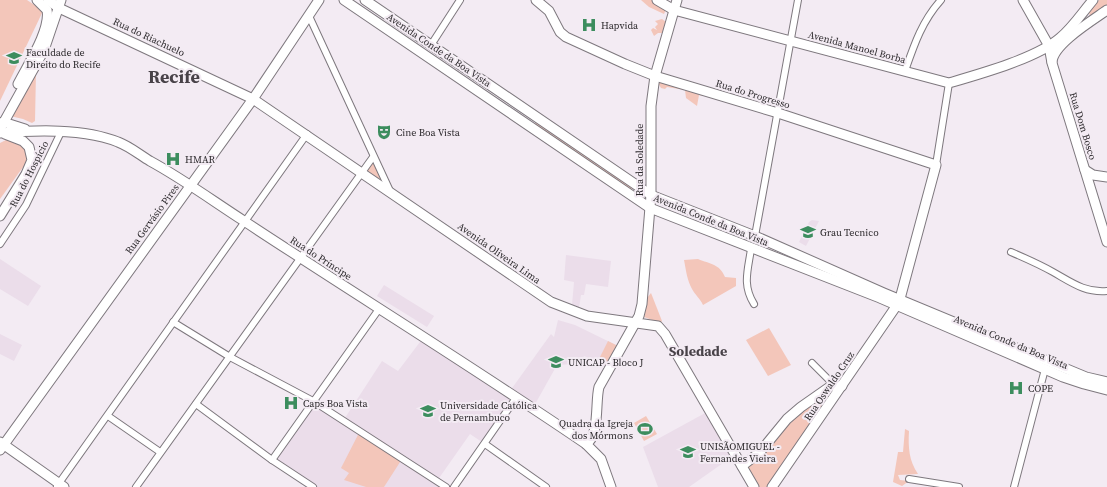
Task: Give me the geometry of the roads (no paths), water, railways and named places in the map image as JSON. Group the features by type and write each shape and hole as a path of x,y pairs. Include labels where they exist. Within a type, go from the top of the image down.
{"main road":[{"path":"1,126 48,20 47,10 38,0"},
{"name":"Rua do Riachuelo","path":"48,0 60,4 253,99 362,172"},
{"name":"Rua Gervásio Pires","path":"1,445 253,99 319,0"},
{"name":"Avenida Conde da Boa Vista","path":"344,0 650,208 751,249 900,300 1086,377 1107,382"},
{"name":"Avenida Conde da Boa Vista","path":"365,0 651,195 755,236 900,300 1045,368 1094,387 1107,390"},
{"name":"Rua do Progresso","path":"536,0 549,11 560,32 566,37 625,64 655,76 778,113 936,166"},
{"name":"Avenida Manoel Borba","path":"658,0 674,10 949,83"},
{"name":"Rua da Soledade","path":"586,444 591,440 594,433 596,398 599,387 635,322 642,304 651,195 651,106 655,76 677,0"},
{"name":"Rua Dom Bosco","path":"1023,0 1053,47 1052,63 1107,242"},
{"path":"1053,47 1093,0"},
{"path":"1,126 44,50 60,4"},
{"path":"1085,9 1086,18 1093,21"},
{"path":"949,83 983,73 1053,47 1107,10"},
{"path":"1037,52 1052,63"},
{"path":"0,216 26,174 32,160 29,147 1,126"},
{"name":"Rua do Hospício","path":"1,126 30,131"},
{"name":"Rua do Príncipe","path":"30,131 91,135 118,142 191,184 244,221 302,257 586,444 601,459 611,487"},
{"name":"Rua Oswaldo Cruz","path":"772,487 838,386 900,300 936,166"},
{"path":"1085,170 1093,175 1105,177"},
{"name":"Avenida Oliveira Lima","path":"362,172 390,193 551,302 587,316 655,325 663,331 754,487"},
{"path":"636,185 645,184 651,175"},
{"path":"1092,193 1096,183 1105,177"},
{"path":"742,466 760,452 787,419 838,386"},
{"path":"1094,387 1107,393"},
{"path":"1,445 60,486"}],"street":[{"path":"431,45 460,0"},
{"path":"755,236 798,0"},
{"path":"905,71 922,24 930,11 941,0"},
{"path":"309,16 390,193"},
{"path":"936,166 949,83"},
{"name":"Rua do Hospício","path":"0,244 26,204 61,132"},
{"path":"60,486 173,322 306,134"},
{"path":"136,487 373,157"},
{"path":"751,249 746,283 748,295 754,304"},
{"path":"1011,252 1052,271 1079,287 1089,290 1107,291"},
{"path":"272,460 379,309"},
{"path":"173,322 230,357 313,401 446,487"},
{"path":"812,364 838,386"},
{"path":"1014,487 1045,368"},
{"path":"454,487 516,398"},
{"path":"196,404 272,460 313,487"},
{"path":"108,416 160,452"},
{"path":"485,444 546,487"},
{"path":"910,479 959,487"}],"place":[{"name":"Hapvida","path":"589,25"},
{"name":"Faculdade de Direito do Recife","path":"14,58"},
{"name":"Cine Boa Vista","path":"384,132"},
{"name":"HMAR","path":"173,159"},
{"name":"Grau Tecnico","path":"808,232"},
{"name":"UNICAP - Bloco J","path":"556,362"},
{"name":"COPE","path":"1016,388"},
{"name":"Caps Boa Vista","path":"291,403"},
{"name":"Universidade Católica de Pernambuco","path":"428,411"},
{"name":"Quadra da Igreja dos Mórmons","path":"645,429"},
{"name":"UNISÃOMIGUEL - Fernandes Vieira","path":"688,452"}],"district":[{"name":"Recife","path":"174,76"},
{"name":"Soledade","path":"698,351"}]}
